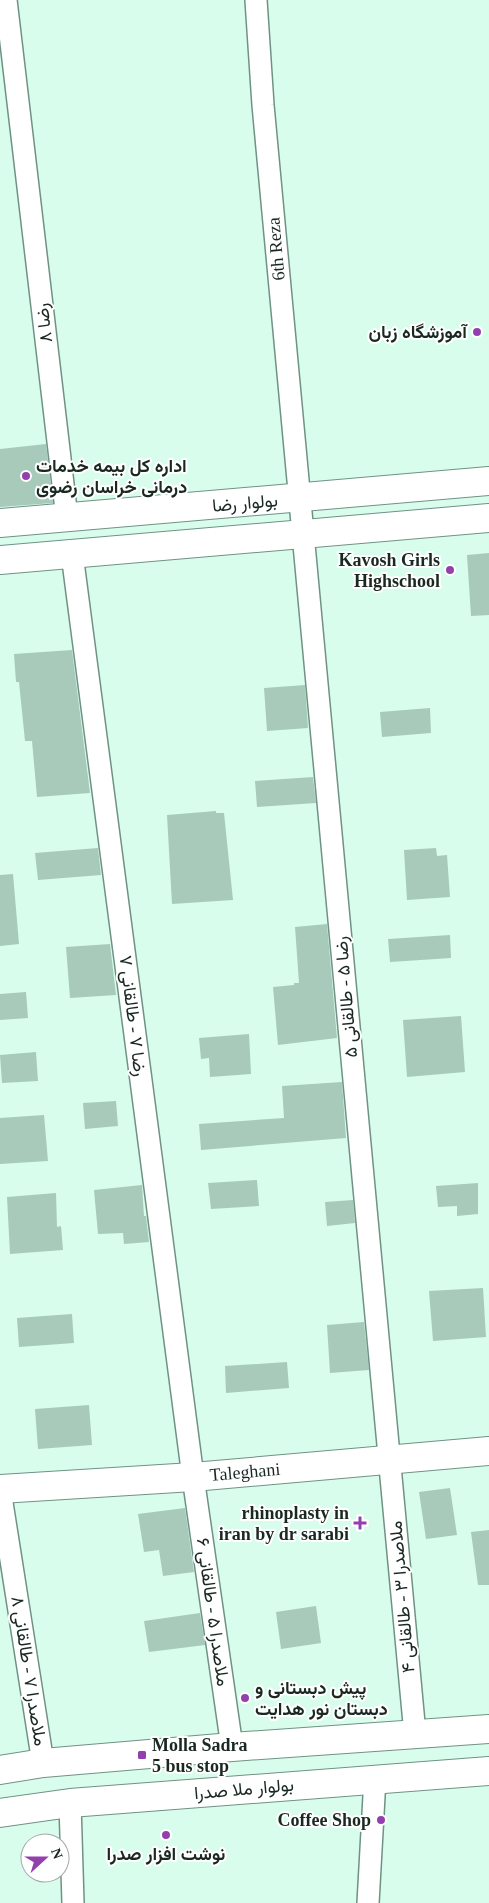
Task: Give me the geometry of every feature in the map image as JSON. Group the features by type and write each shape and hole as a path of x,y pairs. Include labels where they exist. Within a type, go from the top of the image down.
{"street":[{"name":"رضا ۸","path":"6,0 67,518"},
{"name":"6th Reza","path":"256,0 263,105 303,535"},
{"name":"بولوار رضا","path":"0,523 299,499 489,481"},
{"name":"بولوار رضا","path":"0,560 489,518"},
{"name":"رضا ۵ - طالقانی ۵","path":"303,535 389,1460"},
{"name":"رضا ۷ - طالقانی ۷","path":"72,554 193,1477"},
{"name":"Taleghani","path":"0,1490 193,1477 489,1451"},
{"name":"ملاصدرا ۳ - طالقانی ۴","path":"389,1460 415,1734"},
{"name":"ملاصدرا ۵ - طالقانی ۶","path":"193,1477 232,1747"},
{"name":"ملاصدرا ۷ - طالقانی ۸","path":"0,1490 44,1763"},
{"path":"0,1770 44,1763 232,1747 489,1729"},
{"name":"بولوار ملا صدرا","path":"0,1812 70,1804 375,1778 489,1771"},
{"path":"368,1903 375,1778"},
{"path":"70,1804 73,1903"}],"building":[{"name":"اداره کل بیمه خدمات درمانی خراسان رضوی","path":"46,444 53,503 0,507 0,449"},
{"path":"489,553 489,615 471,616 467,555"},
{"path":"72,650 90,793 37,797 32,741 25,741 19,682 16,682 14,654"},
{"path":"305,685 308,728 267,731 264,688"},
{"path":"430,708 431,733 382,737 380,712"},
{"path":"313,777 316,803 257,807 255,781"},
{"path":"216,811 216,813 224,813 233,900 172,904 167,815"},
{"path":"98,848 101,875 38,880 35,853"},
{"path":"436,848 437,856 447,855 450,897 407,900 404,850"},
{"path":"13,874 19,944 0,946 0,875"},
{"path":"327,924 337,1038 278,1045 273,987 299,983 295,927"},
{"path":"450,935 451,958 390,962 388,939"},
{"path":"110,944 116,995 70,998 66,947"},
{"path":"26,992 28,1018 0,1020 0,994"},
{"path":"461,1016 465,1072 407,1077 403,1020"},
{"path":"249,1034 251,1074 210,1077 209,1058 201,1059 199,1038"},
{"path":"36,1052 38,1081 2,1083 0,1055"},
{"path":"342,1082 346,1138 201,1150 199,1124 284,1118 282,1086"},
{"path":"116,1101 118,1126 85,1129 83,1103"},
{"path":"44,1115 48,1161 0,1164 0,1118"},
{"path":"257,1180 259,1206 211,1209 208,1183"},
{"path":"478,1183 478,1214 457,1216 457,1206 438,1207 436,1186"},
{"path":"142,1185 144,1216 146,1216 149,1242 124,1244 123,1233 98,1234 94,1190"},
{"path":"56,1193 57,1227 61,1226 63,1250 10,1254 7,1197"},
{"path":"353,1200 355,1223 327,1226 325,1202"},
{"path":"483,1288 486,1337 433,1341 429,1291"},
{"path":"72,1314 74,1343 19,1347 17,1318"},
{"path":"364,1322 369,1370 330,1373 327,1325"},
{"path":"287,1362 289,1388 226,1393 225,1366"},
{"path":"89,1405 92,1445 38,1449 35,1409"},
{"path":"450,1488 457,1535 426,1539 419,1492"},
{"path":"185,1508 194,1572 163,1576 159,1550 144,1552 138,1514"},
{"path":"489,1530 489,1585 478,1585 471,1532"},
{"path":"316,1606 321,1643 281,1649 276,1612"},
{"path":"200,1613 205,1645 149,1652 144,1621"}],"place":[{"name":"آموزشگاه زبان","path":"477,332"},
{"name":"اداره کل بیمه خدمات درمانی خراسان رضوی","path":"26,476"},
{"name":"Kavosh Girls Highschool","path":"450,570"},
{"name":"rhinoplasty in iran by dr sarabi","path":"360,1523"},
{"name":"پیش دبستانی و دبستان نور هدایت","path":"245,1698"},
{"name":"Molla Sadra 5 bus stop","path":"142,1755"},
{"name":"Coffee Shop","path":"381,1820"},
{"name":"نوشت افزار صدرا","path":"166,1835"}]}
